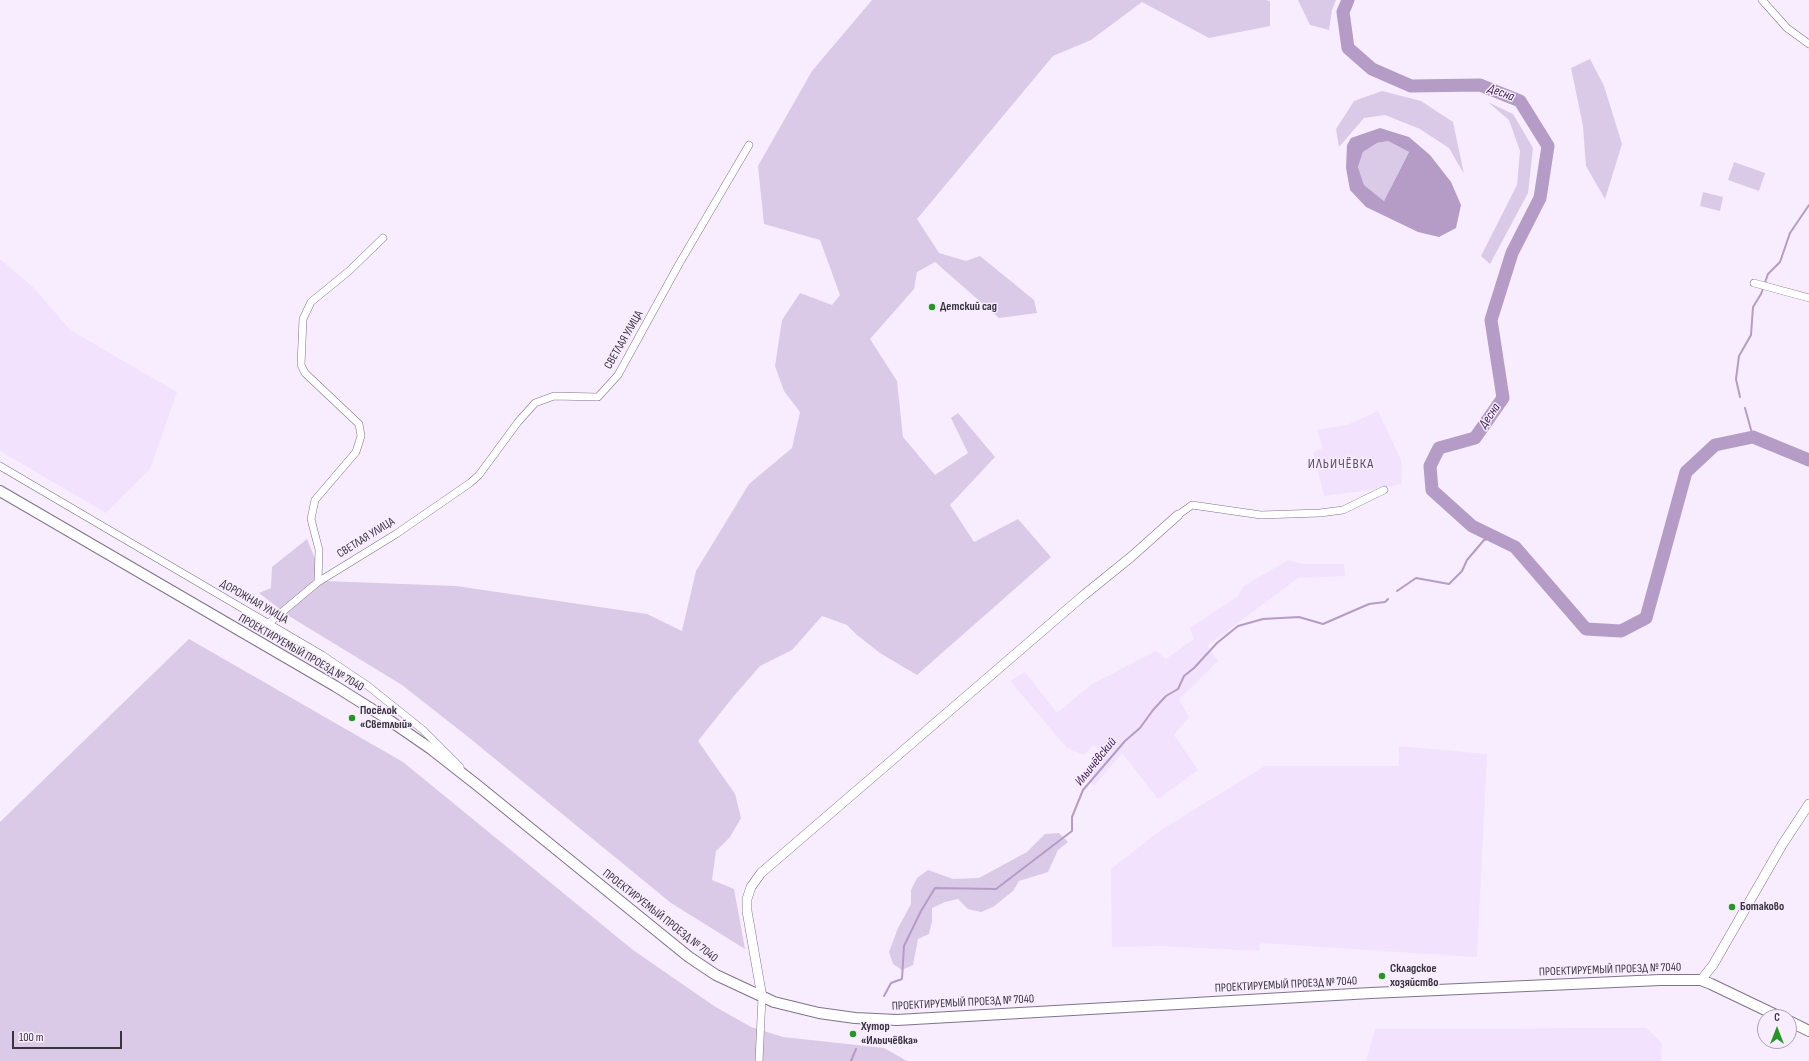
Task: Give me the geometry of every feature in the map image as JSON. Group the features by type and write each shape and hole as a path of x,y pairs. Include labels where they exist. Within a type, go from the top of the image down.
{"main road":[{"name":"ПРОЕКТИРУЕМЫЙ ПРОЕЗД № 7040","path":"0,491 348,695 418,740 477,785 689,957 716,976 762,997 819,1013 858,1019 897,1020 1371,993 1660,980 1701,980"},
{"path":"1701,980 1763,1009"},
{"path":"1797,1026 1809,1031"}],"street":[{"path":"1762,0 1787,28 1809,44"},
{"name":"СВЕТЛАЯ УЛИЦА","path":"269,623 328,575 396,534 470,483 479,475 518,422 535,403 554,396 598,397 618,375 749,145"},
{"path":"318,582 319,550 311,519 315,500 356,452 361,436 359,424 305,373 301,365 303,319 311,302 349,271 383,238"},
{"path":"1754,283 1809,298"},
{"name":"ДОРОЖНАЯ УЛИЦА","path":"0,466 269,623 368,686 423,730 477,785"},
{"path":"759,1061 762,997 746,911 747,899 751,887 761,873 1084,595 1131,557 1178,515 1192,506 1261,515 1320,513 1343,510 1384,490"},
{"path":"1701,980 1713,965 1782,845 1809,804"}],"shaded area":[{"path":"872,0 1265,0 1270,1 1270,26 1209,38 1142,2 1091,40 1053,56 917,219 939,253 966,261 980,256 1034,300 1037,313 999,318 935,262 917,272 914,289 870,339 897,381 903,437 935,475 968,453 951,418 958,413 995,457 950,505 974,542 1018,519 1051,557 917,675 880,653 847,625 822,616 792,650 760,666 698,741 735,794 741,818 730,837 716,851 712,880 734,889 745,949 671,903 467,736 402,685 289,616 259,593 271,588 272,567 307,539 324,581 456,586 647,614 682,631 696,571 749,484 792,448 800,412 784,391 775,366 782,320 800,293 832,305 840,295 820,240 764,224 758,166 812,71"},
{"path":"1298,0 1336,0 1332,10 1329,30 1310,25"},
{"path":"1590,59 1604,86 1622,144 1605,199 1586,166 1583,126 1571,68"},
{"path":"1382,91 1421,101 1453,122 1464,174 1449,148 1420,129 1385,115 1364,118 1339,147 1336,129 1354,101"},
{"path":"1488,102 1513,114 1533,148 1528,193 1490,264 1481,256 1517,185 1520,151 1509,120"},
{"path":"1380,128 1409,137 1430,155 1451,182 1461,205 1456,228 1439,237 1418,232 1366,207 1350,190 1346,168 1347,145 1351,138","holes":["1388,141 1409,152 1384,201 1364,185 1358,167 1363,152 1377,143"]},
{"path":"1388,141 1409,152 1384,201 1364,185 1358,167 1363,152 1377,143"},
{"path":"1734,162 1765,173 1759,191 1728,180"},
{"path":"1703,192 1723,197 1720,211 1700,206"},
{"path":"0,259 34,288 70,330 177,392 150,469 106,513 0,451"},
{"path":"1378,411 1401,460 1402,484 1324,496 1313,452 1323,448 1317,430 1347,425"},
{"path":"1288,560 1302,564 1344,564 1345,576 1298,578 1207,646 1218,661 1179,699 1189,717 1174,735 1198,770 1158,799 1122,753 1094,786 1085,777 1103,754 1094,745 1084,755 1067,748 1010,681 1025,672 1057,713 1092,684 1156,651 1166,659 1194,639 1190,628 1238,596 1244,586"},
{"path":"189,639 403,762 633,950 714,1006 751,1027 783,1037 884,1048 907,1061 0,1061 0,822"},
{"path":"1399,746 1487,754 1477,957 1260,943 1259,951 1161,946 1112,947 1111,869 1161,830 1265,766 1399,766"},
{"path":"1059,833 1068,842 1058,850 1048,872 1019,881 1013,891 993,907 981,912 968,909 958,899 945,902 932,908 932,921 929,934 918,939 913,965 902,970 893,964 889,952 898,928 911,904 911,890 917,878 928,870 953,879 979,878 1027,852 1045,834"},
{"path":"1646,1028 1662,1043 1661,1061 1366,1061 1375,1029"}],"waterway":[{"name":"Десна","path":"1348,0 1343,12 1348,48 1372,69 1411,86 1480,85 1520,101 1548,146 1540,198 1512,253 1491,320 1503,398 1475,438 1439,448 1430,466 1432,490 1472,526 1515,547 1586,629 1621,631 1646,618 1686,472 1715,445 1753,437 1809,460"},
{"path":"1740,397 1736,379 1739,356 1751,335 1753,307 1761,294 1768,274 1780,262 1790,233 1809,205"},
{"path":"1745,408 1753,437"},
{"path":"1397,591 1416,578 1449,584 1462,571 1467,560 1484,540 1495,537"},
{"name":"Ильичёвский","path":"884,996 891,983 902,979 904,946 921,911 935,888 996,889 1072,831 1072,817 1083,790 1125,741 1140,728 1153,710 1166,696 1178,689 1184,676 1194,668 1217,643 1238,626 1263,619 1299,617 1323,624 1369,604 1385,602 1388,599"},
{"path":"851,1061 856,1049"}],"place":[{"name":"Детский сад","path":"932,307"},
{"name":"Посёлок «Светлый»","path":"352,718"},
{"name":"Ботаково","path":"1732,907"},
{"name":"Складское хозяйство","path":"1382,976"},
{"name":"Хутор «Ильичёвка»","path":"853,1034"}],"district":[{"name":"ИЛЬИЧЁВКА","path":"1341,464"}]}
